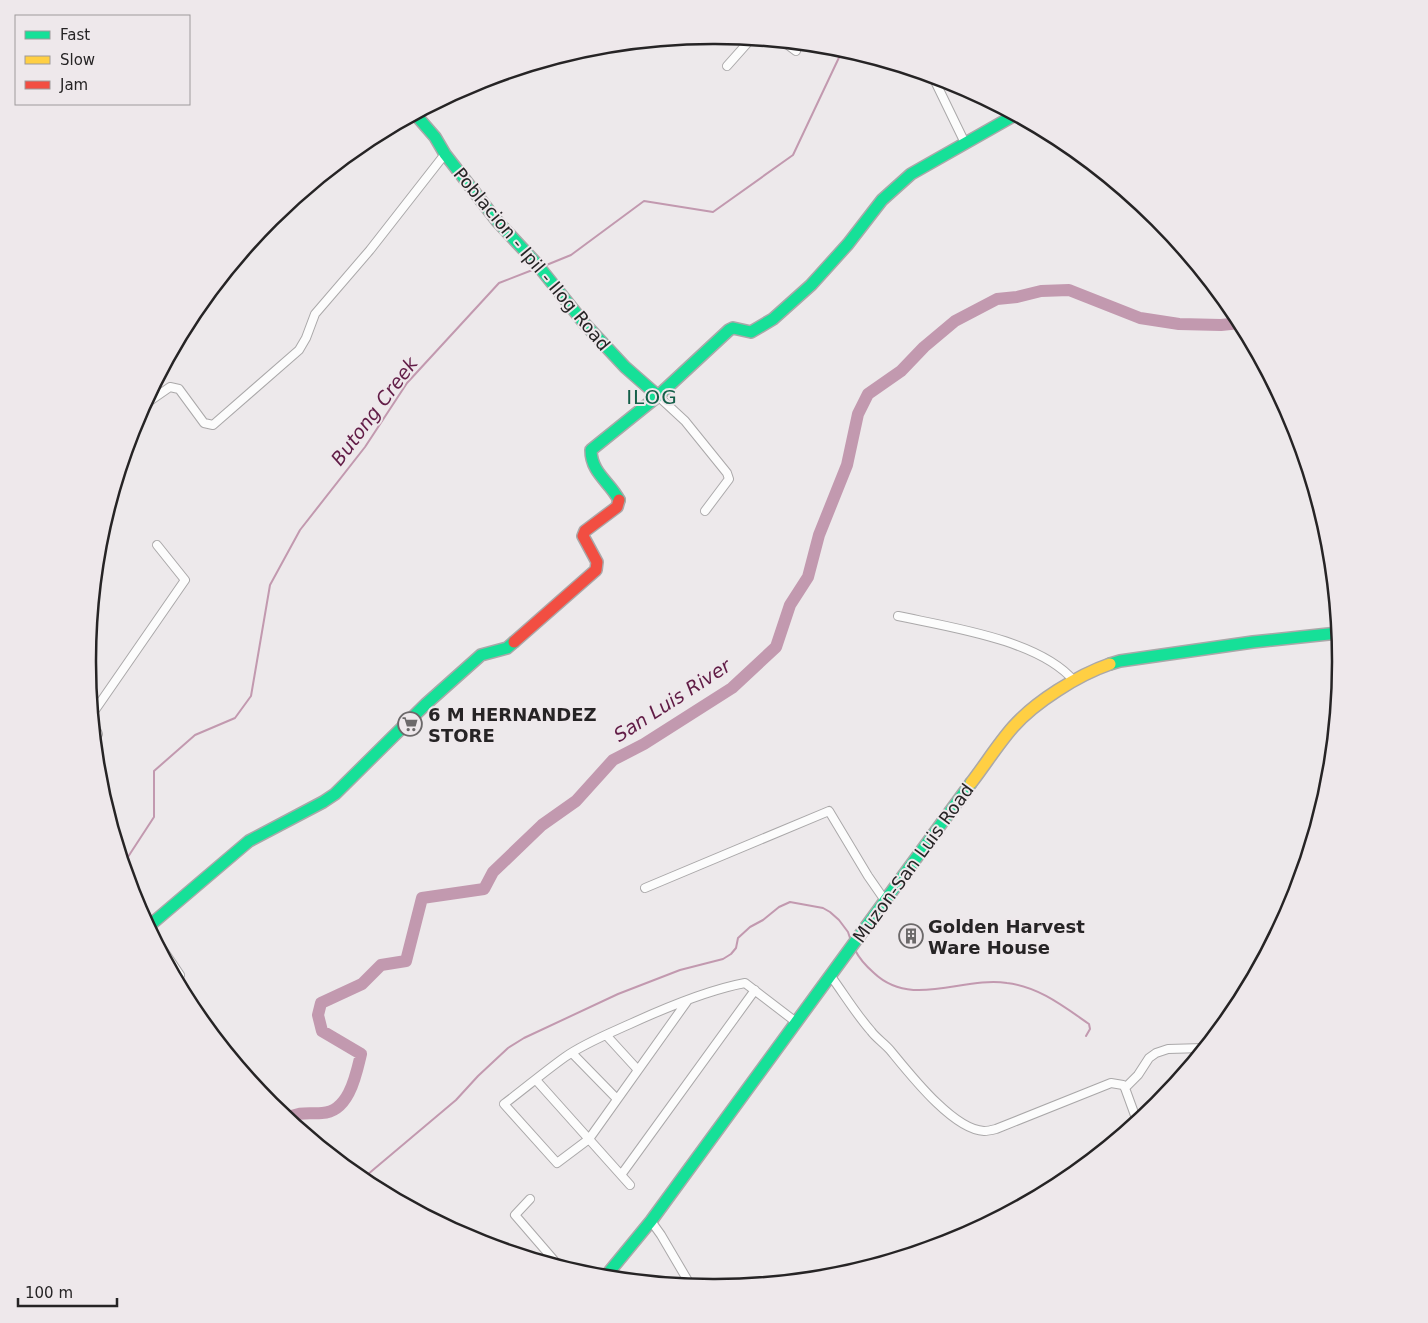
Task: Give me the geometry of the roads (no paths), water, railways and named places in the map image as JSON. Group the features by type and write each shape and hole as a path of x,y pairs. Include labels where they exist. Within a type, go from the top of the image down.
{"street":[{"path":"727,66 746,45"},
{"path":"938,86 965,143"},
{"name":"Poblacion - Ipil - Ilog Road","path":"419,119 497,220 536,262 584,323 624,367 658,396"},
{"path":"154,921 249,841 335,794 426,704 481,655 507,648 596,570 597,562 583,536 586,531 617,507 620,502 619,498 592,465 591,450 658,396 729,330 733,328 747,332 754,331 773,319 811,285 848,244 882,200 912,174 1008,119"},
{"path":"156,397 170,387 179,388 204,423 213,425 299,350 306,338 315,314 370,250 445,154"},
{"path":"658,396 685,421 727,474 729,479 705,511"},
{"path":"98,704 185,580 157,545"},
{"path":"898,616 991,636 1054,662 1066,671 1074,681"},
{"name":"Muzon-San Luis Road","path":"611,1270 651,1221 1012,728 1039,702 1074,681 1105,666 1137,658 1331,634"},
{"path":"645,888 829,811 886,902"},
{"path":"830,975 858,1015 915,1081 945,1110 966,1125 981,1130 996,1129 1112,1083 1123,1085 1126,1088 1134,1113"},
{"path":"688,1000 589,1139 557,1163 504,1104 572,1053 606,1034 666,1008 688,1000 745,983 796,1022"},
{"path":"621,1175 755,990"},
{"path":"666,1008 677,1015"},
{"path":"606,1034 638,1070"},
{"path":"1126,1088 1138,1075 1149,1058 1156,1053 1168,1050 1195,1048"},
{"path":"572,1053 617,1100"},
{"path":"536,1080 630,1185"},
{"path":"530,1199 515,1215 551,1257"},
{"path":"651,1221 686,1278"}],"waterway":[{"name":"Butong Creek","path":"544,266 571,255 644,201 713,212 793,155 839,57"},
{"name":"Butong Creek","path":"128,857 154,817 154,771 195,735 235,718 251,696 270,585 300,530 365,447 407,383 499,283 535,269"},
{"name":"San Luis River","path":"295,1115 331,1111 339,1106 350,1091 361,1054 322,1031 318,1015 321,1003 362,984 381,965 406,961 422,898 484,889 493,872 542,825 576,801 613,760 644,744 732,688 776,647 790,605 808,577 819,535 847,465 858,414 868,394 901,371 924,347 955,321 997,299 1017,297 1041,291 1069,290 1140,318 1179,324 1232,324"},
{"path":"369,1173 456,1100 508,1048 524,1038 618,994 680,970 723,959 736,948 738,938 750,927 763,920 779,907 790,902 823,908 839,920 848,932 851,941"},
{"path":"855,950 863,963 874,973 889,983 905,989 938,989 990,982 1019,985 1030,989 1050,998 1089,1024 1090,1029 1086,1036"}],"place":[{"name":"6 M HERNANDEZ STORE","path":"410,724"},
{"name":"Golden Harvest Ware House","path":"911,936"}],"district":[{"name":"ILOG","path":"652,397"}]}
